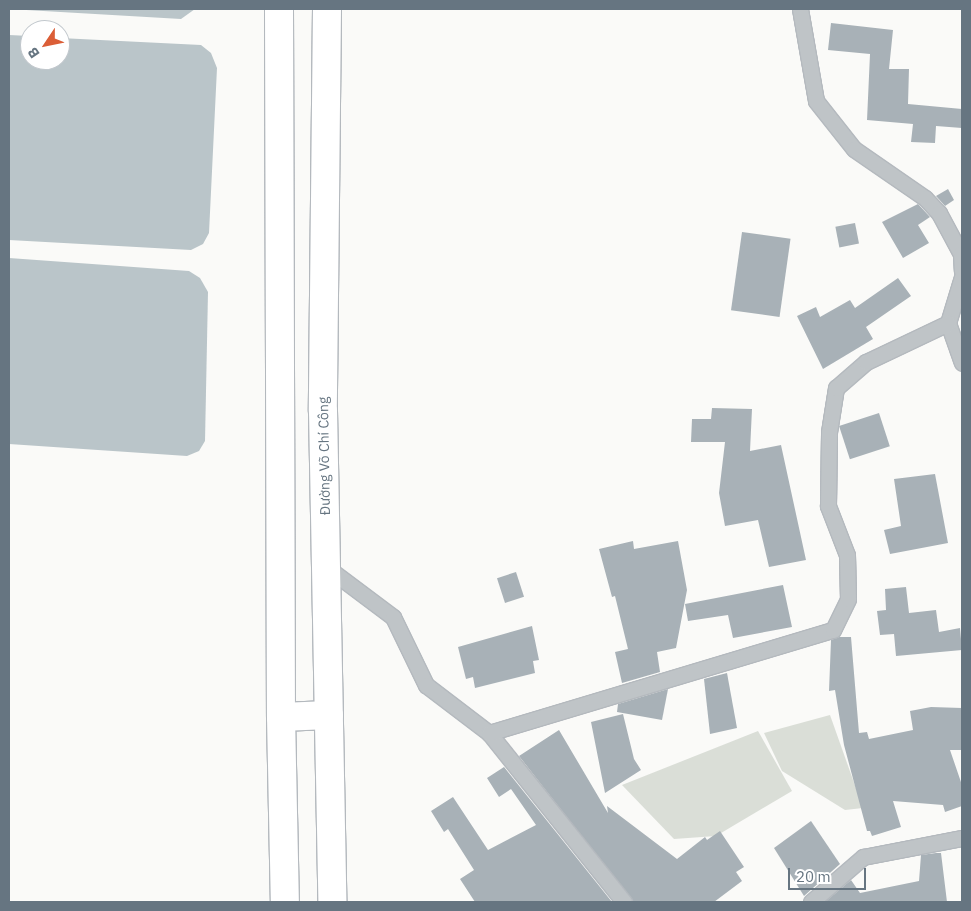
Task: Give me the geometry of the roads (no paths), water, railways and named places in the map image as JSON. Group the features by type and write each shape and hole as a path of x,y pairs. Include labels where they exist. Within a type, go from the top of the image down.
{"main road":[{"path":"279,9 281,717 285,902"},
{"name":"Đường Võ Chí Công","path":"327,9 322,411 332,902"},
{"path":"281,717 328,716"}],"lane":[{"path":"800,9 816,101 854,149 930,203 953,236 961,254 962,271"},
{"path":"962,277 948,323 962,363"},
{"path":"489,733 832,630 848,599 847,555 828,506 829,432 836,388 866,362 948,323"},
{"path":"326,566 392,617 426,685 489,733 624,902"},
{"path":"810,902 863,857 962,838"}]}
